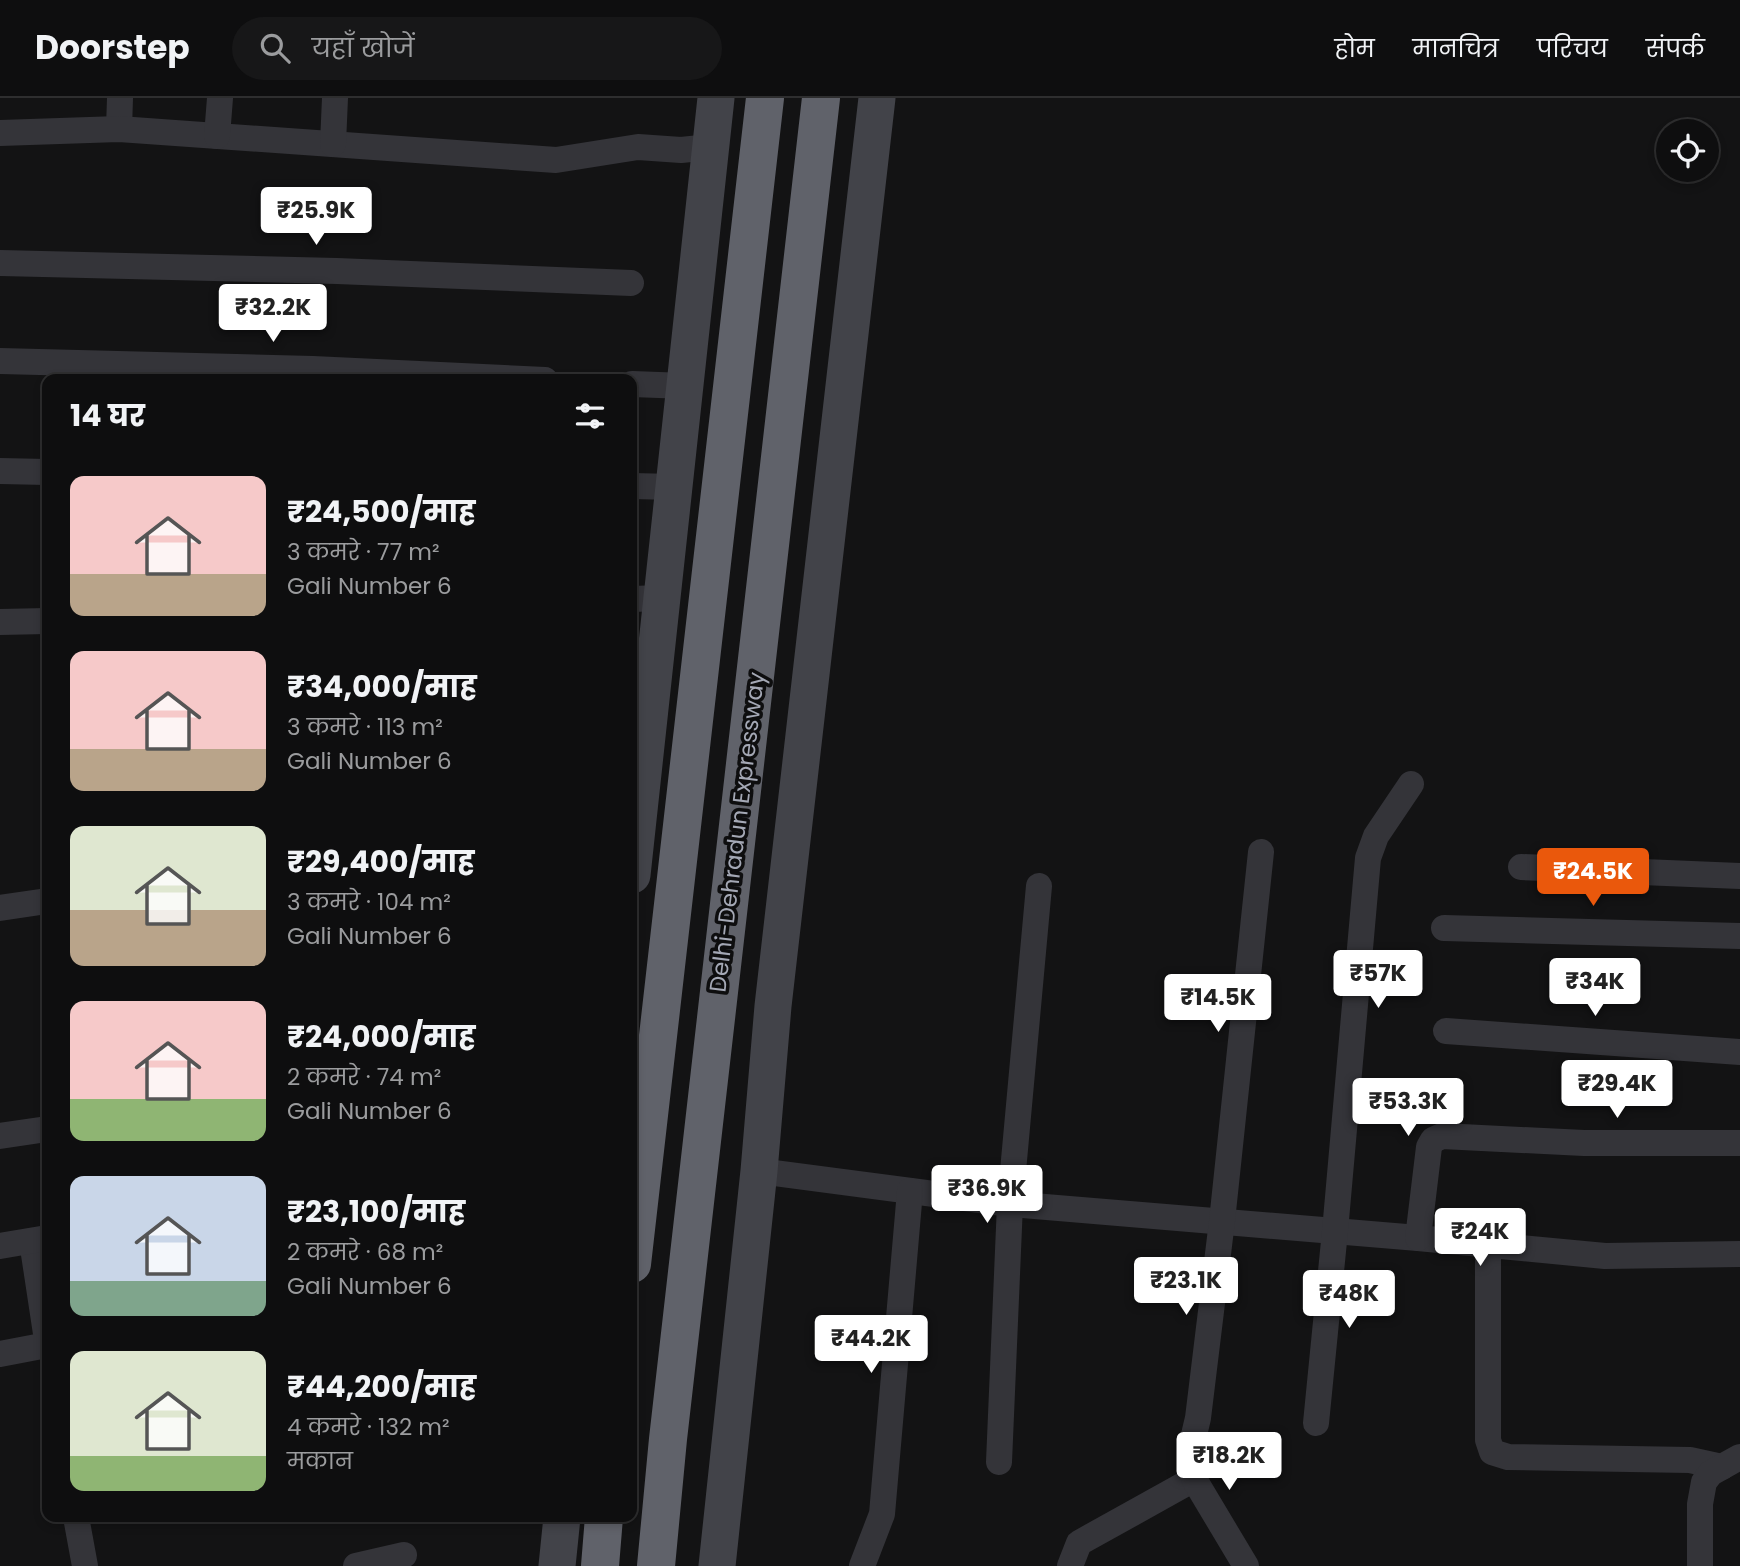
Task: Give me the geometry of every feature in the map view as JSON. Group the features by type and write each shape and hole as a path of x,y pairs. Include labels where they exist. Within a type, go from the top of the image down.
{"highway":[{"path":"637,1220 765,98"},
{"name":"Delhi-Dehradun Expressway","path":"656,1566 668,1439 821,98"},
{"path":"600,1566 604,1522"}],"street":[{"path":"119,129 120,98"},
{"path":"217,136 220,98"},
{"path":"333,144 335,98"},
{"path":"637,786 647,598 674,487 686,386 695,149 716,98"},
{"path":"717,1566 759,1171 773,1006 877,98"},
{"path":"0,133 119,129 556,160 638,147 695,149"},
{"path":"0,263 323,271 631,283"},
{"path":"0,361 418,374"},
{"path":"637,384 686,386"},
{"path":"0,471 42,472"},
{"path":"637,486 674,487"},
{"path":"0,622 42,621"},
{"path":"1316,1423 1368,858 1376,836 1411,784"},
{"path":"1246,1566 1194,1479 1190,1452 1198,1418 1222,1221 1261,852"},
{"path":"1521,867 1740,876"},
{"path":"999,1462 1010,1204 1039,886"},
{"path":"0,908 42,902"},
{"path":"1444,928 1740,936"},
{"path":"1446,1031 1740,1052"},
{"path":"0,1136 42,1130"},
{"path":"1418,1238 1429,1147 1433,1140 1442,1136 1584,1143 1740,1143"},
{"path":"759,1171 1010,1204 1605,1256 1740,1254"},
{"path":"862,1566 882,1514 910,1191"},
{"path":"0,1246 40,1240 42,1269"},
{"path":"1488,1245 1488,1440 1492,1452 1508,1457 1731,1462"},
{"path":"0,1354 42,1343"},
{"path":"1700,1566 1700,1504 1703,1482 1711,1473 1731,1462"},
{"path":"1070,1566 1079,1543 1194,1479"},
{"path":"81,1522 85,1566"},
{"path":"557,1566 561,1522"},
{"path":"356,1566 404,1555"}]}
